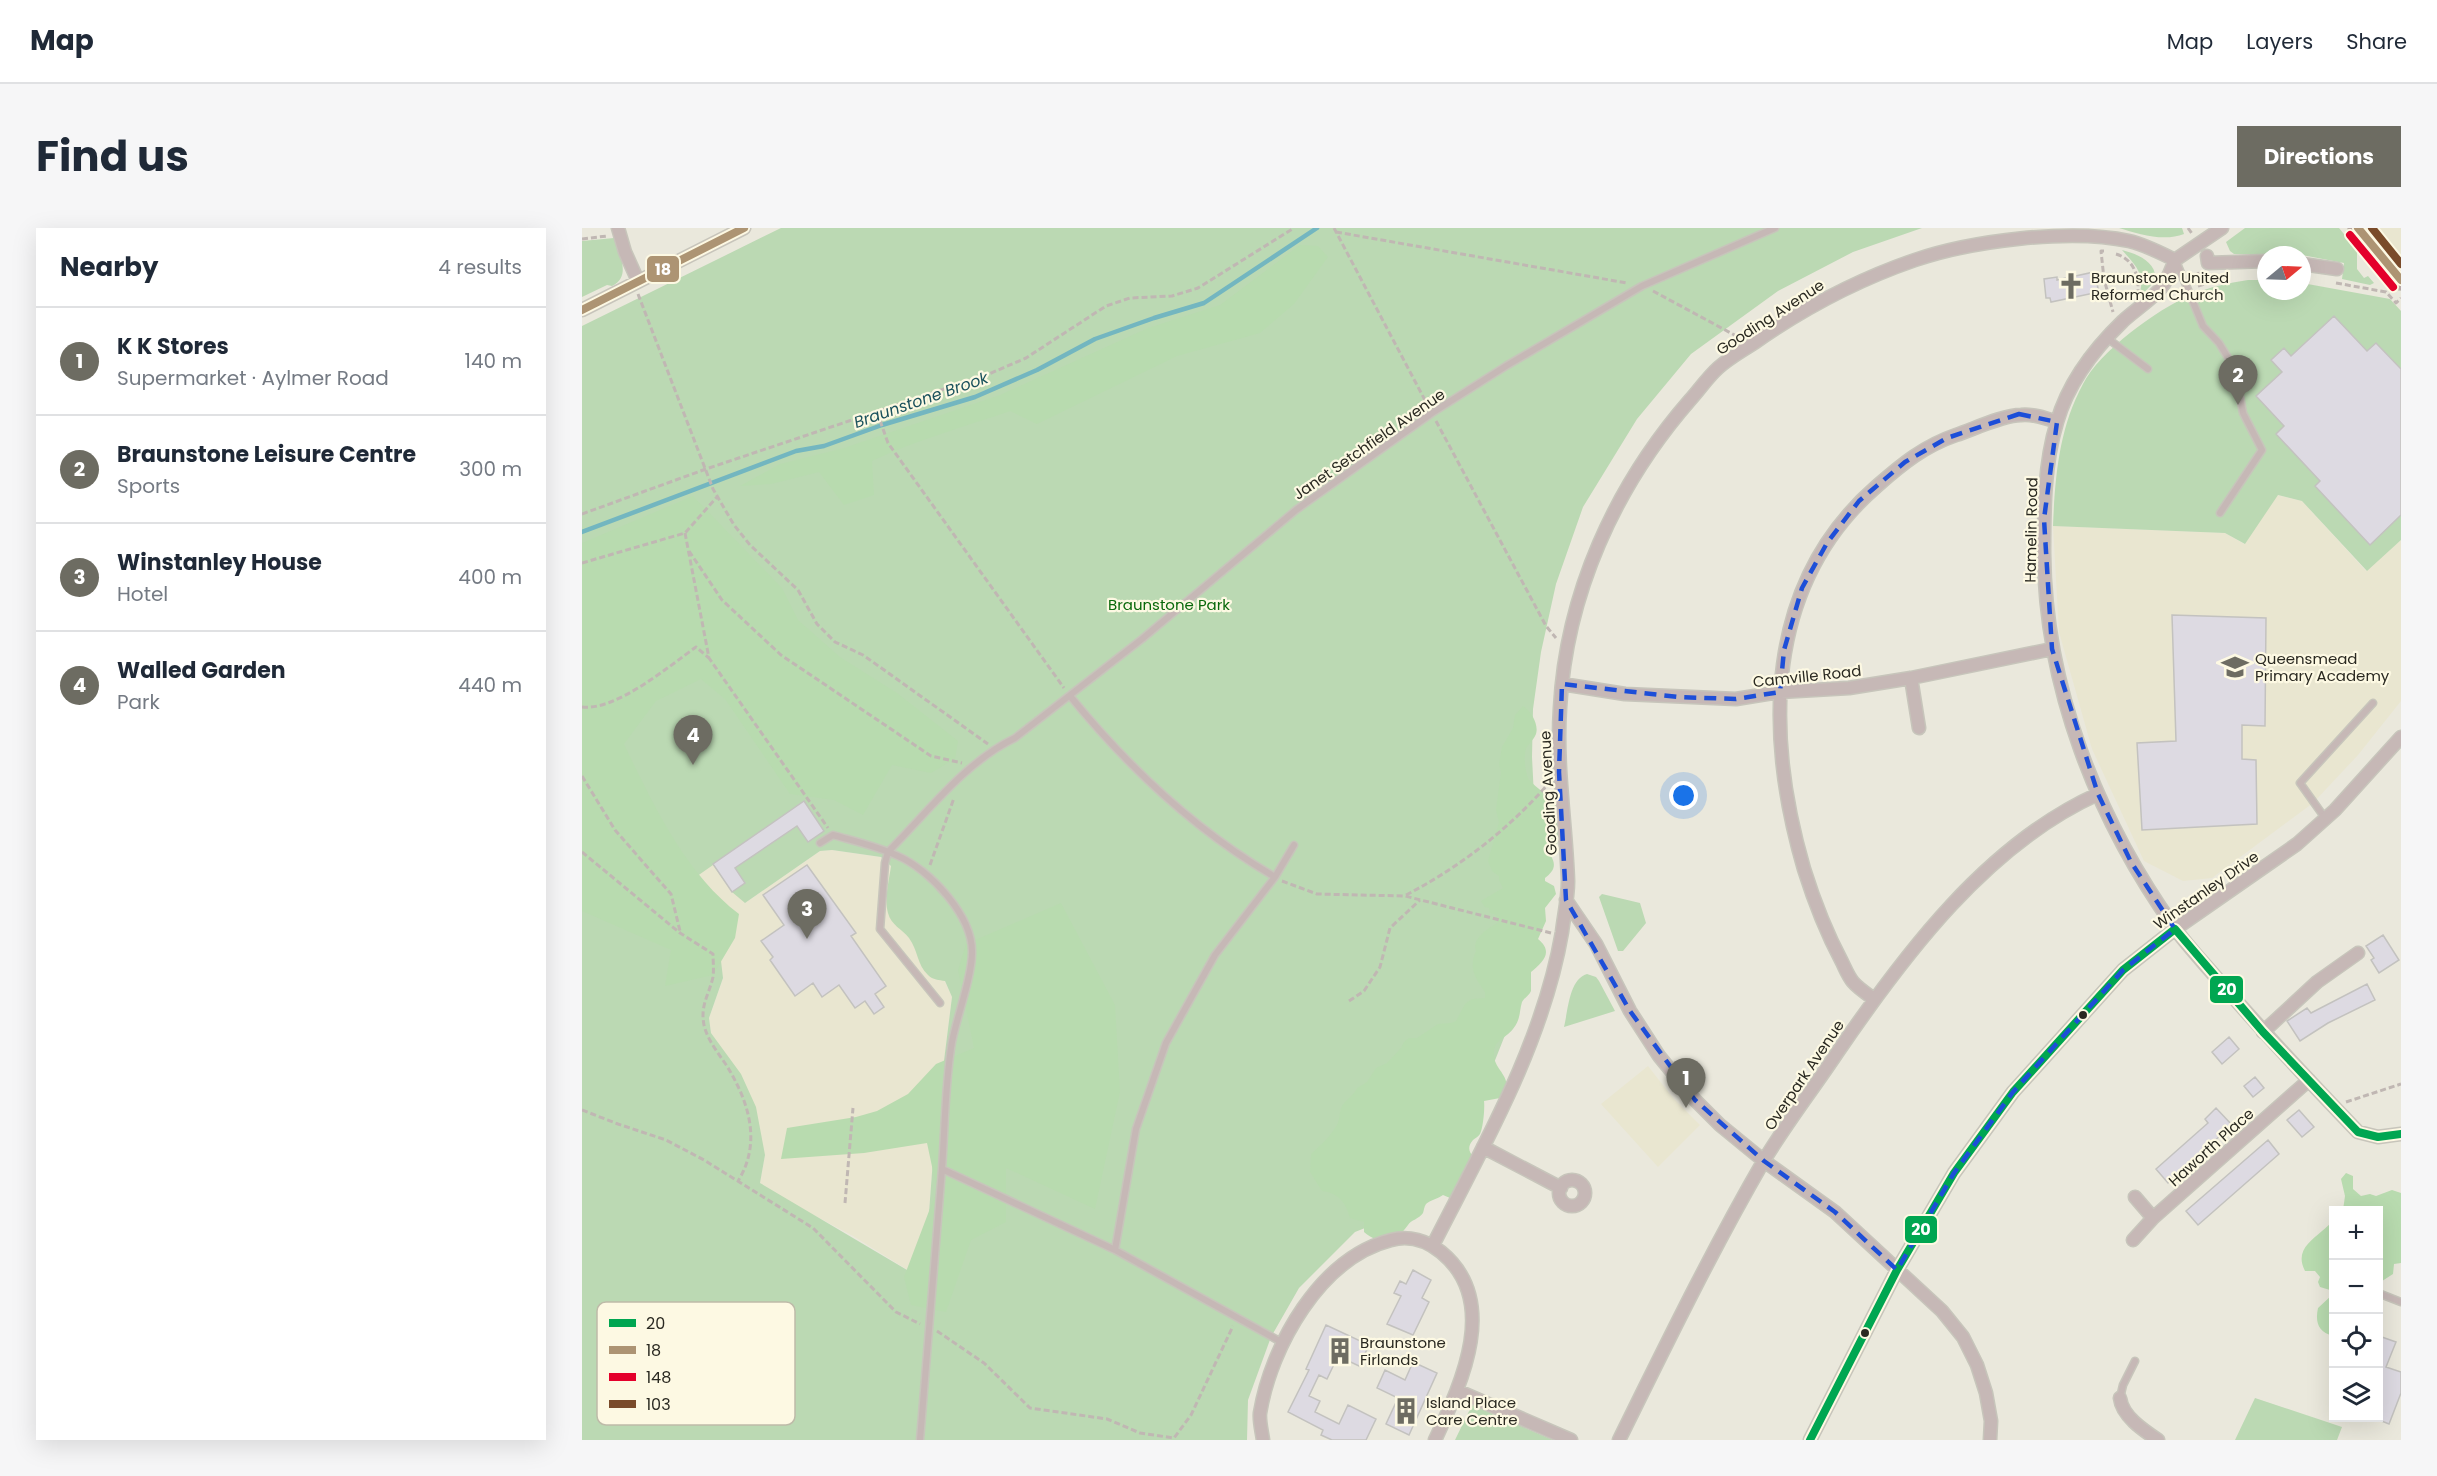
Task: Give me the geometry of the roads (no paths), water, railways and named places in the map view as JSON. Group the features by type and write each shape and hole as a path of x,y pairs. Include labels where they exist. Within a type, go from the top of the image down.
{"main road":[{"path":"2358,228 2401,280"}],"street":[{"path":"582,310 744,228"},
{"path":"2175,260 2222,228"},
{"path":"619,231 638,281"},
{"name":"Gooding Avenue","path":"1433,1245 1483,1147 1538,1027 1561,936 1568,884 1559,772 1562,684 1566,651 1582,583 1612,514 1662,432 1719,367 1776,327 1837,292 1890,269 1963,247 2043,237 2094,236 2128,240 2175,260"},
{"path":"2207,256 2208,263 2257,261"},
{"name":"Hamelin Road","path":"2175,260 2162,287 2122,322 2078,374 2057,422 2047,471 2044,519 2044,577 2052,649 2072,723 2098,794 2132,861 2175,929 2264,1032 2358,1132 2378,1137 2401,1134"},
{"path":"2311,265 2337,269"},
{"path":"1874,999 1853,982 1833,944 1813,898 1788,805 1781,749 1780,692 1784,650 1791,619 1802,588 1827,543 1859,501 1905,462 1923,449 1947,438 2019,414 2057,422"},
{"name":"Camville Road","path":"1562,684 1625,694 1736,699 1780,692 1849,688 1911,678 2052,649"},
{"path":"1911,678 1919,728"},
{"name":"Winstanley Drive","path":"1810,1440 1897,1270 1954,1173 2013,1092 2123,970 2175,929 2297,844 2325,819 2401,737"},
{"name":"Overpark Avenue","path":"1619,1440 1685,1306 1764,1161 1874,999 1912,951 1978,879 2043,824 2070,806 2098,794"},
{"path":"1566,900 1596,944 1630,1011 1659,1056 1704,1109 1764,1161 1835,1212 1925,1293 1963,1337 1977,1365 1986,1393 1990,1440"},
{"path":"2264,1032 2318,982 2358,953"},
{"name":"Haworth Place","path":"2133,1240 2153,1218 2309,1080"},
{"path":"1483,1147 1561,1188"},
{"path":"2135,1197 2153,1218"},
{"path":"1263,1440 1260,1415 1274,1358 1304,1307 1335,1270 1368,1247 1392,1239 1410,1238 1433,1245 1448,1258 1463,1276 1472,1300 1473,1334 1458,1391 1435,1440"},
{"path":"1458,1391 1571,1440"},
{"path":"2120,1398 2121,1408 2158,1440"}],"lane":[{"name":"Janet Setchfield Avenue","path":"888,852 994,748 1015,738 1070,696 1296,510 1432,413 1506,366 1642,286 1775,228"},
{"path":"2175,260 2203,326 2219,343 2235,369 2243,413 2262,450 2220,513"},
{"path":"2107,338 2148,369"},
{"path":"1070,696 1134,768 1214,838 1275,877"},
{"path":"2325,819 2300,783 2373,703"},
{"path":"820,843 832,835 900,856 926,875 954,904 971,938 972,954 951,1045 920,1440"},
{"path":"1115,1250 1136,1129 1166,1043 1215,955 1275,877 1294,845"},
{"path":"888,852 885,863 880,929 939,1003"},
{"path":"942,1169 1115,1250 1283,1343"},
{"path":"2383,1295 2401,1302"},
{"path":"2120,1398 2123,1385 2135,1361"}],"waterway":[{"name":"Braunstone Brook","path":"582,532 796,451 824,446 882,425 975,397 1037,370 1095,339 1204,303 1317,228"}],"place":[{"name":"Braunstone United Reformed Church","path":"2071,286"},
{"name":"Braunstone Leisure Centre","path":"2238,405"},
{"name":"Queensmead Primary Academy","path":"2235,667"},
{"name":"Walled Garden","path":"693,765"},
{"name":"Winstanley House","path":"807,939"},
{"name":"K K Stores","path":"1686,1108"},
{"name":"Braunstone Firlands","path":"1340,1351"},
{"name":"Island Place Care Centre","path":"1406,1411"}],"park label":[{"name":"Braunstone Park","path":"1169,604"}]}
